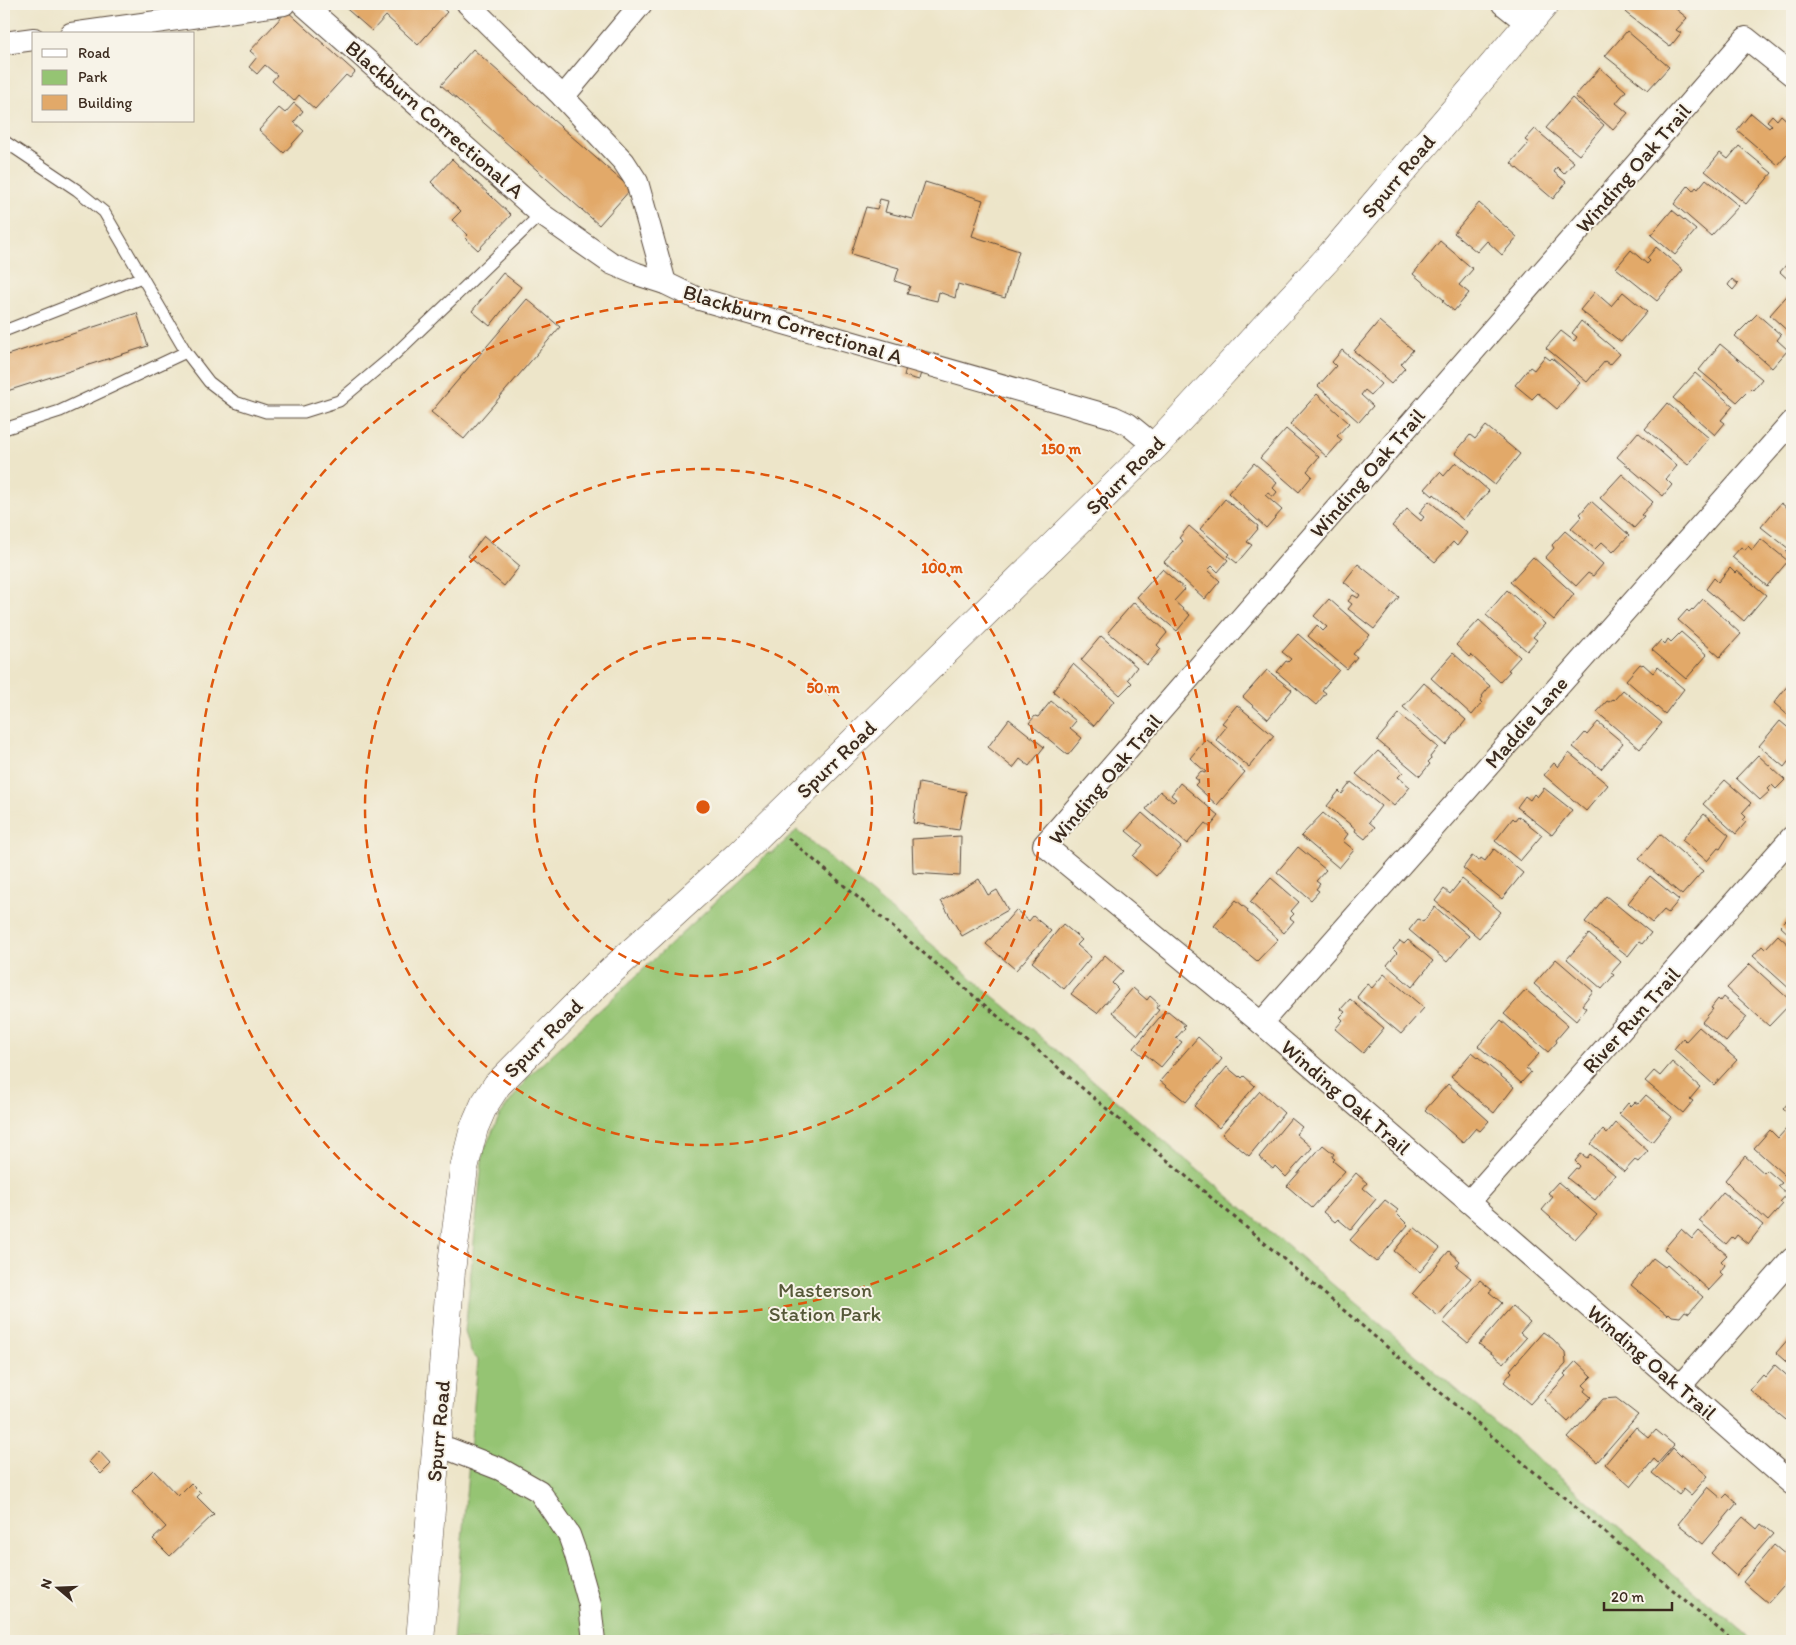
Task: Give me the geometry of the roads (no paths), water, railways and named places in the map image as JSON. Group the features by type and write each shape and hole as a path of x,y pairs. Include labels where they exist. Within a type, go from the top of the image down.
{"street":[{"path":"85,32 284,4"},
{"name":"Blackburn Correctional A","path":"303,4 541,214 612,263 665,283 696,298 1113,416 1128,424 1155,446"},
{"path":"468,4 563,97 624,162 637,182 665,283"},
{"path":"563,97 641,4"},
{"path":"1503,4 1538,10"},
{"name":"Spurr Road","path":"420,1641 451,1271 464,1168 474,1128 484,1106 497,1085 597,984 737,856 1155,446 1331,255 1538,10"},
{"name":"Winding Oak Trail","path":"1792,74 1746,38 1044,844 1261,1023 1792,1484"},
{"path":"4,43 32,39"},
{"name":"Maddie Lane","path":"1261,1023 1792,422"},
{"name":"River Run Trail","path":"1469,1202 1792,837"},
{"path":"1680,1386 1792,1259"},
{"path":"437,1447 449,1449 500,1468 539,1491 569,1535 576,1552 590,1605 594,1641"}],"lane":[{"path":"4,141 77,190 104,212 186,352 209,382 235,402 266,412 304,412 339,401 395,354 541,214"},
{"path":"4,331 142,277"},
{"path":"4,429 60,411 186,352"}],"park label":[{"name":"Masterson Station Park","path":"825,1301"}]}
